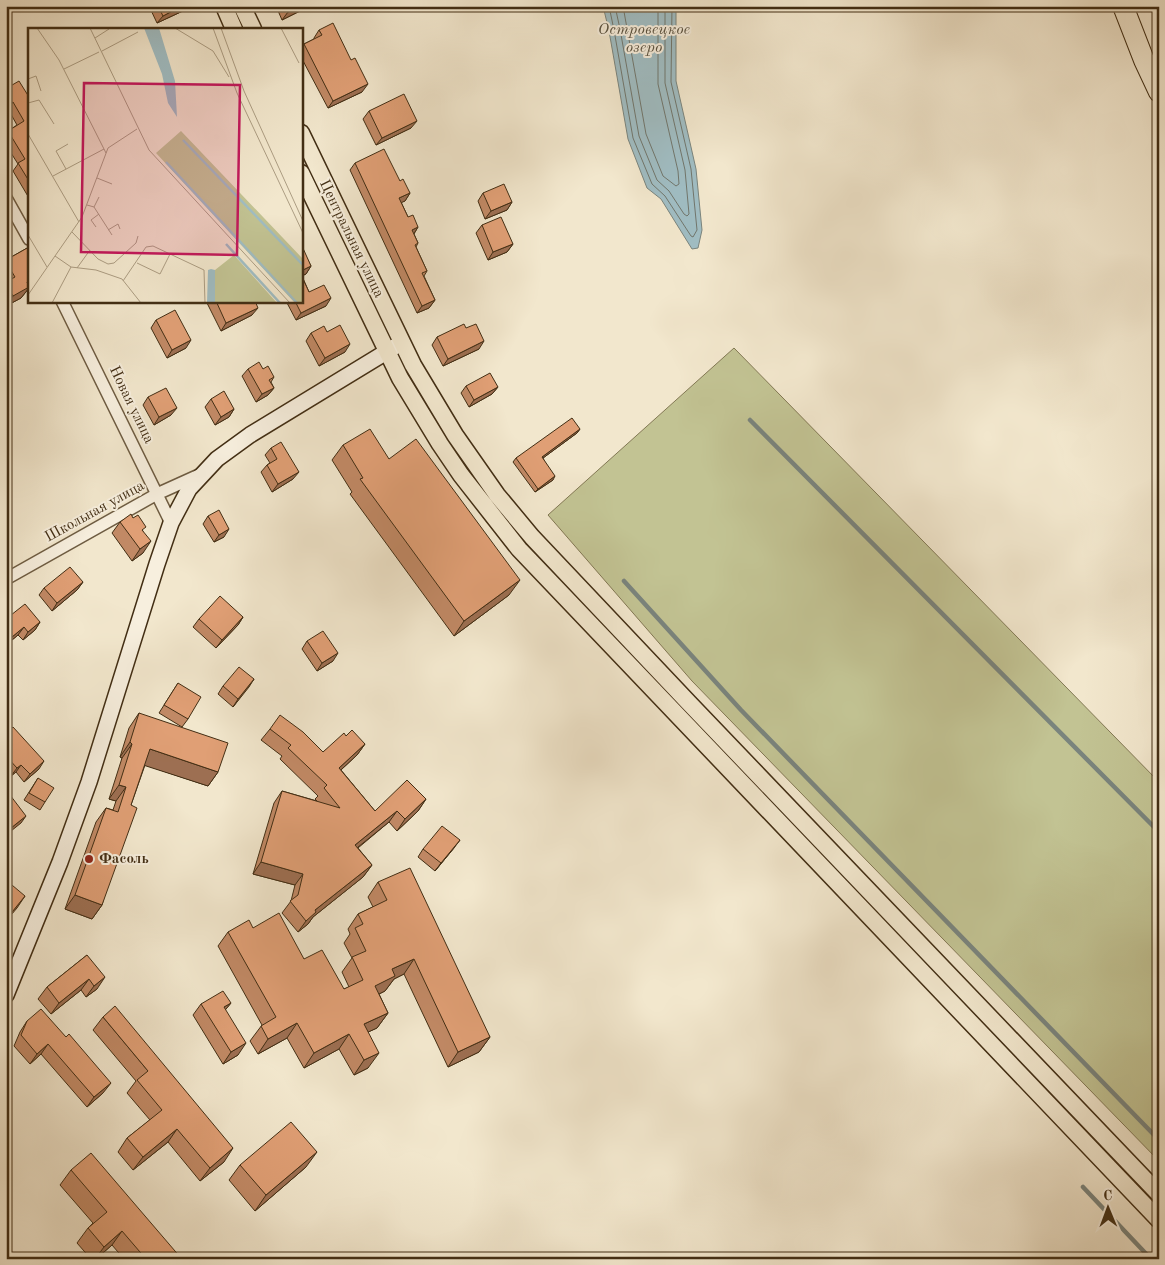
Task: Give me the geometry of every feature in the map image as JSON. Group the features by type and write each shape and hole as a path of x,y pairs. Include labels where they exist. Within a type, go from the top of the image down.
{"highway":[{"path":"1124,8 1144,60 1159,92"}],"main road":[{"path":"224,6 234,28"},
{"path":"242,6 253,28"},
{"name":"Центральная улица","path":"302,135 394,347"},
{"name":"Центральная улица","path":"302,175 394,347"},
{"path":"394,347 422,381 455,434 497,495 532,537 1159,1194"},
{"path":"394,347 400,378 440,444 461,475 519,549 1159,1220"}],"street":[{"path":"6,198 28,237"},
{"name":"Новая улица","path":"62,302 171,523"},
{"path":"6,995 90,782 154,572 171,523 189,489 217,459 250,435 394,347"},
{"name":"Школьная улица","path":"6,579 157,494 201,474"}],"green space":[{"path":"734,348 1159,782 1159,1161 692,681 548,515"}],"water":[{"name":"Островецкое озеро","path":"603,6 676,6 676,81 696,169 702,230 698,248 692,249 661,199 647,188 628,139"}],"building":[{"path":"158,6 182,6 163,16"},
{"path":"285,6 300,6 288,12"},
{"path":"333,23 351,60 355,58 368,84 333,101 304,44 322,35 319,30"},
{"path":"19,81 28,95 28,179 18,163 25,159 8,131 24,121 13,102 6,106 7,88"},
{"path":"404,94 417,121 382,138 369,111"},
{"path":"384,149 400,181 403,179 410,193 399,198 408,217 413,215 418,227 412,230 418,243 415,245 427,271 422,273 435,300 422,306 355,163"},
{"path":"504,184 512,202 491,211 483,193"},
{"path":"501,217 513,244 493,252 482,225"},
{"path":"302,246 311,266 302,270"},
{"path":"28,248 28,288 13,296 6,282 15,277 6,260"},
{"path":"302,277 309,292 324,285 331,298 301,313 296,302 302,302"},
{"path":"216,302 255,302 258,308 226,323"},
{"path":"175,310 191,340 172,350 156,320"},
{"path":"464,324 466,328 476,324 484,341 448,359 437,337"},
{"path":"340,325 350,344 325,358 311,333 324,326 327,332"},
{"path":"259,362 263,369 268,366 274,377 269,380 274,388 262,394 248,369"},
{"path":"490,373 498,387 474,400 466,386"},
{"path":"166,388 177,408 159,417 148,397"},
{"path":"224,391 234,409 221,417 211,399"},
{"path":"572,418 580,429 542,457 555,476 538,489 516,458"},
{"path":"370,429 389,459 416,439 520,580 464,621 360,479 363,478 343,445"},
{"path":"281,442 299,472 278,484 267,465 277,459 271,448"},
{"path":"219,510 229,529 219,535 208,516"},
{"path":"131,514 133,518 138,515 146,527 142,530 151,541 140,549 120,522"},
{"path":"70,567 83,582 57,603 44,588"},
{"path":"220,596 243,617 222,640 199,619"},
{"path":"25,604 40,622 28,632 24,627 6,642 6,619"},
{"path":"323,631 338,653 322,663 307,641"},
{"path":"239,667 254,679 238,699 223,686"},
{"path":"178,683 201,697 188,719 164,705"},
{"path":"139,713 228,743 218,772 150,749 131,805 137,808 102,905 75,895 106,808 118,812 126,787 119,785 132,744 130,742"},
{"path":"280,715 303,732 323,752 344,733 346,736 352,730 365,744 339,768 375,811 407,780 426,799 405,819 397,811 355,845 372,865 315,910 316,912 306,921 290,901 298,895 303,874 261,862 282,791 340,808 324,788 327,785 288,748 291,745 270,729"},
{"path":"13,727 44,761 30,774 21,765 17,768 6,756 6,733"},
{"path":"38,778 54,788 45,802 29,793"},
{"path":"6,792 26,816 6,832"},
{"path":"442,826 460,840 441,863 423,849"},
{"path":"410,868 490,1037 458,1052 414,959 392,969 395,976 375,986 388,1013 364,1024 379,1053 364,1060 349,1034 314,1053 297,1023 268,1039 261,1026 276,1017 228,932 249,920 253,928 279,913 304,959 322,950 344,989 363,980 352,957 366,951 355,928 363,924 358,914 387,900 378,882"},
{"path":"6,880 25,896 8,917 6,915"},
{"path":"87,955 105,977 94,986 89,979 59,1003 47,987"},
{"path":"223,991 231,1003 224,1007 246,1043 231,1052 201,1004"},
{"path":"115,1006 233,1148 210,1168 177,1129 143,1157 127,1138 162,1110 137,1080 148,1071 103,1017"},
{"path":"41,1009 66,1037 69,1034 111,1083 94,1097 48,1044 37,1054 21,1035 27,1021"},
{"path":"291,1122 317,1152 266,1195 240,1165"},
{"path":"91,1153 180,1259 146,1259 122,1231 104,1247 88,1228 107,1212 71,1170"}],"waterway":[{"path":"750,420 1159,832"},
{"path":"624,581 741,710 1159,1140"},
{"path":"1083,1187 1151,1259"}],"place":[{"name":"Фасоль","path":"89,859"}]}
